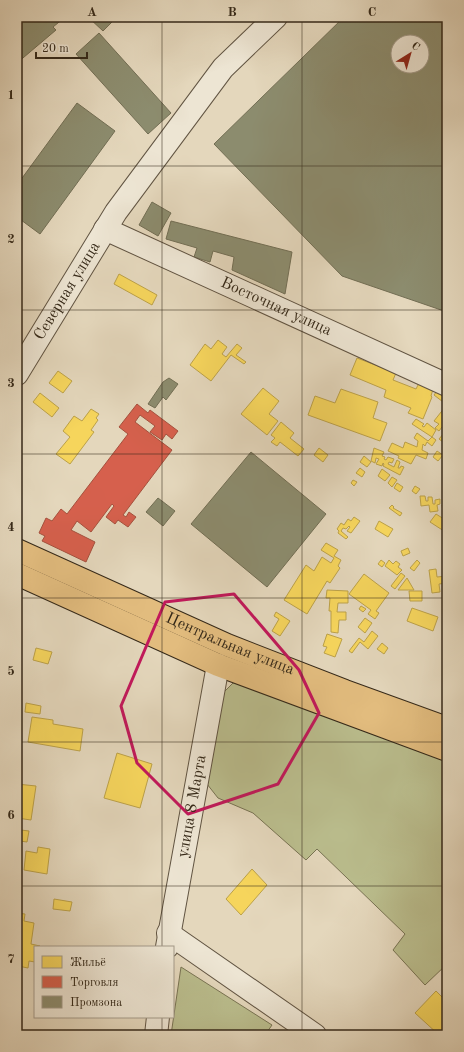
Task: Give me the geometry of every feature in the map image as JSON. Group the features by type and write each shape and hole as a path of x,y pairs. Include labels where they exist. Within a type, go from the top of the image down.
{"main road":[{"name":"Центральная улица","path":"17,550 227,645 345,691 447,728"},
{"name":"Центральная улица","path":"17,574 218,665 447,750"}],"street":[{"name":"Северная улица","path":"17,374 104,230 223,68 276,17"},
{"name":"Восточная улица","path":"104,230 447,384"},
{"name":"улица 8 Марта","path":"167,940 218,665"},
{"path":"167,940 260,990 303,1032"},
{"path":"156,1035 158,1018"}],"highlighted area":[{"path":"234,594 299,670 319,713 278,784 188,814 137,763 121,706 165,602"}],"green space":[{"path":"245,680 447,756 447,964 425,985 393,950 405,934 317,849 306,860 253,813 218,798 207,784 224,692 233,683"},
{"path":"181,967 272,1025 265,1035 171,1035"}],"building: Жильё":[{"path":"119,274 157,295 152,305 114,284"},
{"path":"218,340 227,347 222,354 226,357 237,344 242,348 236,355 246,362 244,364 231,355 211,381 190,365 205,344 211,349"},
{"path":"357,358 396,373 393,380 416,389 419,383 433,389 432,397 423,419 408,413 411,408 384,397 386,390 350,375"},
{"path":"58,371 72,381 63,393 49,383"},
{"path":"440,387 447,392 447,405 434,395"},
{"path":"263,388 279,401 269,414 278,421 267,435 241,414"},
{"path":"341,389 378,402 373,418 387,423 380,441 308,415 315,396 335,403"},
{"path":"40,393 59,408 52,417 33,402"},
{"path":"445,407 447,409 445,413 447,415 447,430 442,427 439,431 435,428 439,424 434,421"},
{"path":"91,409 99,414 96,418 98,420 91,430 94,432 70,464 56,454 70,437 63,431 74,416 82,421"},
{"path":"416,419 424,424 422,426 424,427 427,423 436,430 432,437 412,424"},
{"path":"281,422 294,433 290,438 304,449 298,456 280,442 277,446 271,442 275,438 271,435"},
{"path":"417,433 428,441 432,437 436,440 432,446 427,442 425,446 423,444 422,450 428,453 426,459 416,455 411,464 388,451 392,443 403,448 405,442 417,447 418,441 414,438"},
{"path":"444,433 447,435 447,445 439,439"},
{"path":"319,448 328,455 323,462 314,455"},
{"path":"374,448 384,452 382,456 385,457 384,459 386,460 388,457 394,459 392,463 389,462 388,464 394,467 397,460 400,462 398,468 401,466 404,467 400,475 383,466 383,463 382,466 376,464 379,459 376,458 375,463 371,461"},
{"path":"437,451 443,455 438,461 433,457"},
{"path":"364,456 371,462 367,467 360,462"},
{"path":"360,468 365,472 362,477 356,473"},
{"path":"382,469 390,475 385,481 378,476"},
{"path":"392,477 397,480 392,487 388,483"},
{"path":"353,480 357,482 354,486 351,483"},
{"path":"397,483 403,487 400,492 394,488"},
{"path":"415,486 420,489 416,494 412,491"},
{"path":"420,496 425,496 426,501 428,501 428,497 432,497 433,504 435,504 435,500 440,499 440,504 437,505 438,511 430,512 429,505 421,506"},
{"path":"447,504 447,512 443,512 442,505"},
{"path":"392,505 394,507 393,508 402,513 400,516 389,508"},
{"path":"436,514 447,521 447,533 430,522"},
{"path":"354,517 360,521 351,533 347,531 350,527 349,526 346,529 343,528 341,531 348,537 346,539 338,533 339,531 337,529 341,523 344,525 348,519 351,521"},
{"path":"379,521 393,529 388,537 375,529"},
{"path":"326,543 338,550 334,556 341,560 338,566 340,568 330,583 327,581 307,614 284,600 306,565 314,571 322,557 331,563 334,558 321,550"},
{"path":"408,548 410,553 403,556 401,551"},
{"path":"381,560 385,563 382,567 378,564"},
{"path":"389,560 393,564 396,561 400,564 398,567 402,570 397,575 385,566"},
{"path":"417,560 420,563 414,571 410,568"},
{"path":"436,569 437,577 447,576 447,583 439,584 440,592 432,593 429,570"},
{"path":"401,573 405,576 395,589 391,586"},
{"path":"364,574 389,593 376,611 379,613 375,619 368,614 371,610 349,594"},
{"path":"407,578 414,590 398,590"},
{"path":"327,590 348,591 348,603 338,603 337,612 346,612 346,620 339,620 338,633 331,632 331,611 329,611 330,598 326,598"},
{"path":"409,591 422,591 422,601 410,601"},
{"path":"361,606 366,609 363,612 359,609"},
{"path":"412,608 438,617 433,631 407,621"},
{"path":"276,612 290,621 280,636 272,631 279,619 274,616"},
{"path":"365,618 372,623 365,633 358,627"},
{"path":"372,631 378,636 368,649 360,642 352,653 349,651 359,638 364,642"},
{"path":"327,634 342,639 335,657 324,653 327,647 323,646"},
{"path":"382,643 388,648 384,654 377,649"},
{"path":"36,648 52,652 48,664 33,660"},
{"path":"26,703 41,706 40,714 25,712"},
{"path":"32,717 53,720 53,724 83,729 80,751 28,742"},
{"path":"117,753 152,764 140,808 104,798"},
{"path":"17,784 36,786 31,820 17,818"},
{"path":"21,830 29,831 27,842 20,841"},
{"path":"38,847 50,849 47,874 24,870 26,851 37,853"},
{"path":"252,869 267,885 241,915 226,899"},
{"path":"54,899 72,902 70,911 53,909"},
{"path":"17,913 25,914 24,921 34,923 31,944 40,946 34,946 34,962 29,961 28,968 18,966 17,975"},
{"path":"436,991 447,1002 447,1035 439,1035 415,1013"}],"building: Торговля":[{"path":"137,404 148,413 150,410 178,431 172,439 166,434 162,440 150,432 155,426 140,415 135,422 172,450 123,515 126,517 129,512 136,517 128,527 118,520 115,524 106,517 114,506 112,504 91,532 77,521 71,530 95,542 86,562 42,541 45,536 39,533 46,518 52,521 61,509 67,514 128,434 119,427"}],"building: Промзона":[{"path":"17,17 64,18 53,27 56,30 17,63"},
{"path":"88,17 117,17 103,31"},
{"path":"344,17 447,17 447,312 342,276 214,144"},
{"path":"99,33 171,113 148,134 76,54"},
{"path":"77,103 115,131 40,234 17,217 17,185"},
{"path":"152,202 171,213 158,236 139,225"},
{"path":"171,221 292,252 285,294 232,270 234,257 213,251 210,262 194,257 197,248 166,239"},
{"path":"169,378 178,384 166,400 163,397 155,408 148,404 163,382"},
{"path":"251,452 326,514 267,587 191,524"},
{"path":"158,498 175,511 163,526 146,512"}]}
